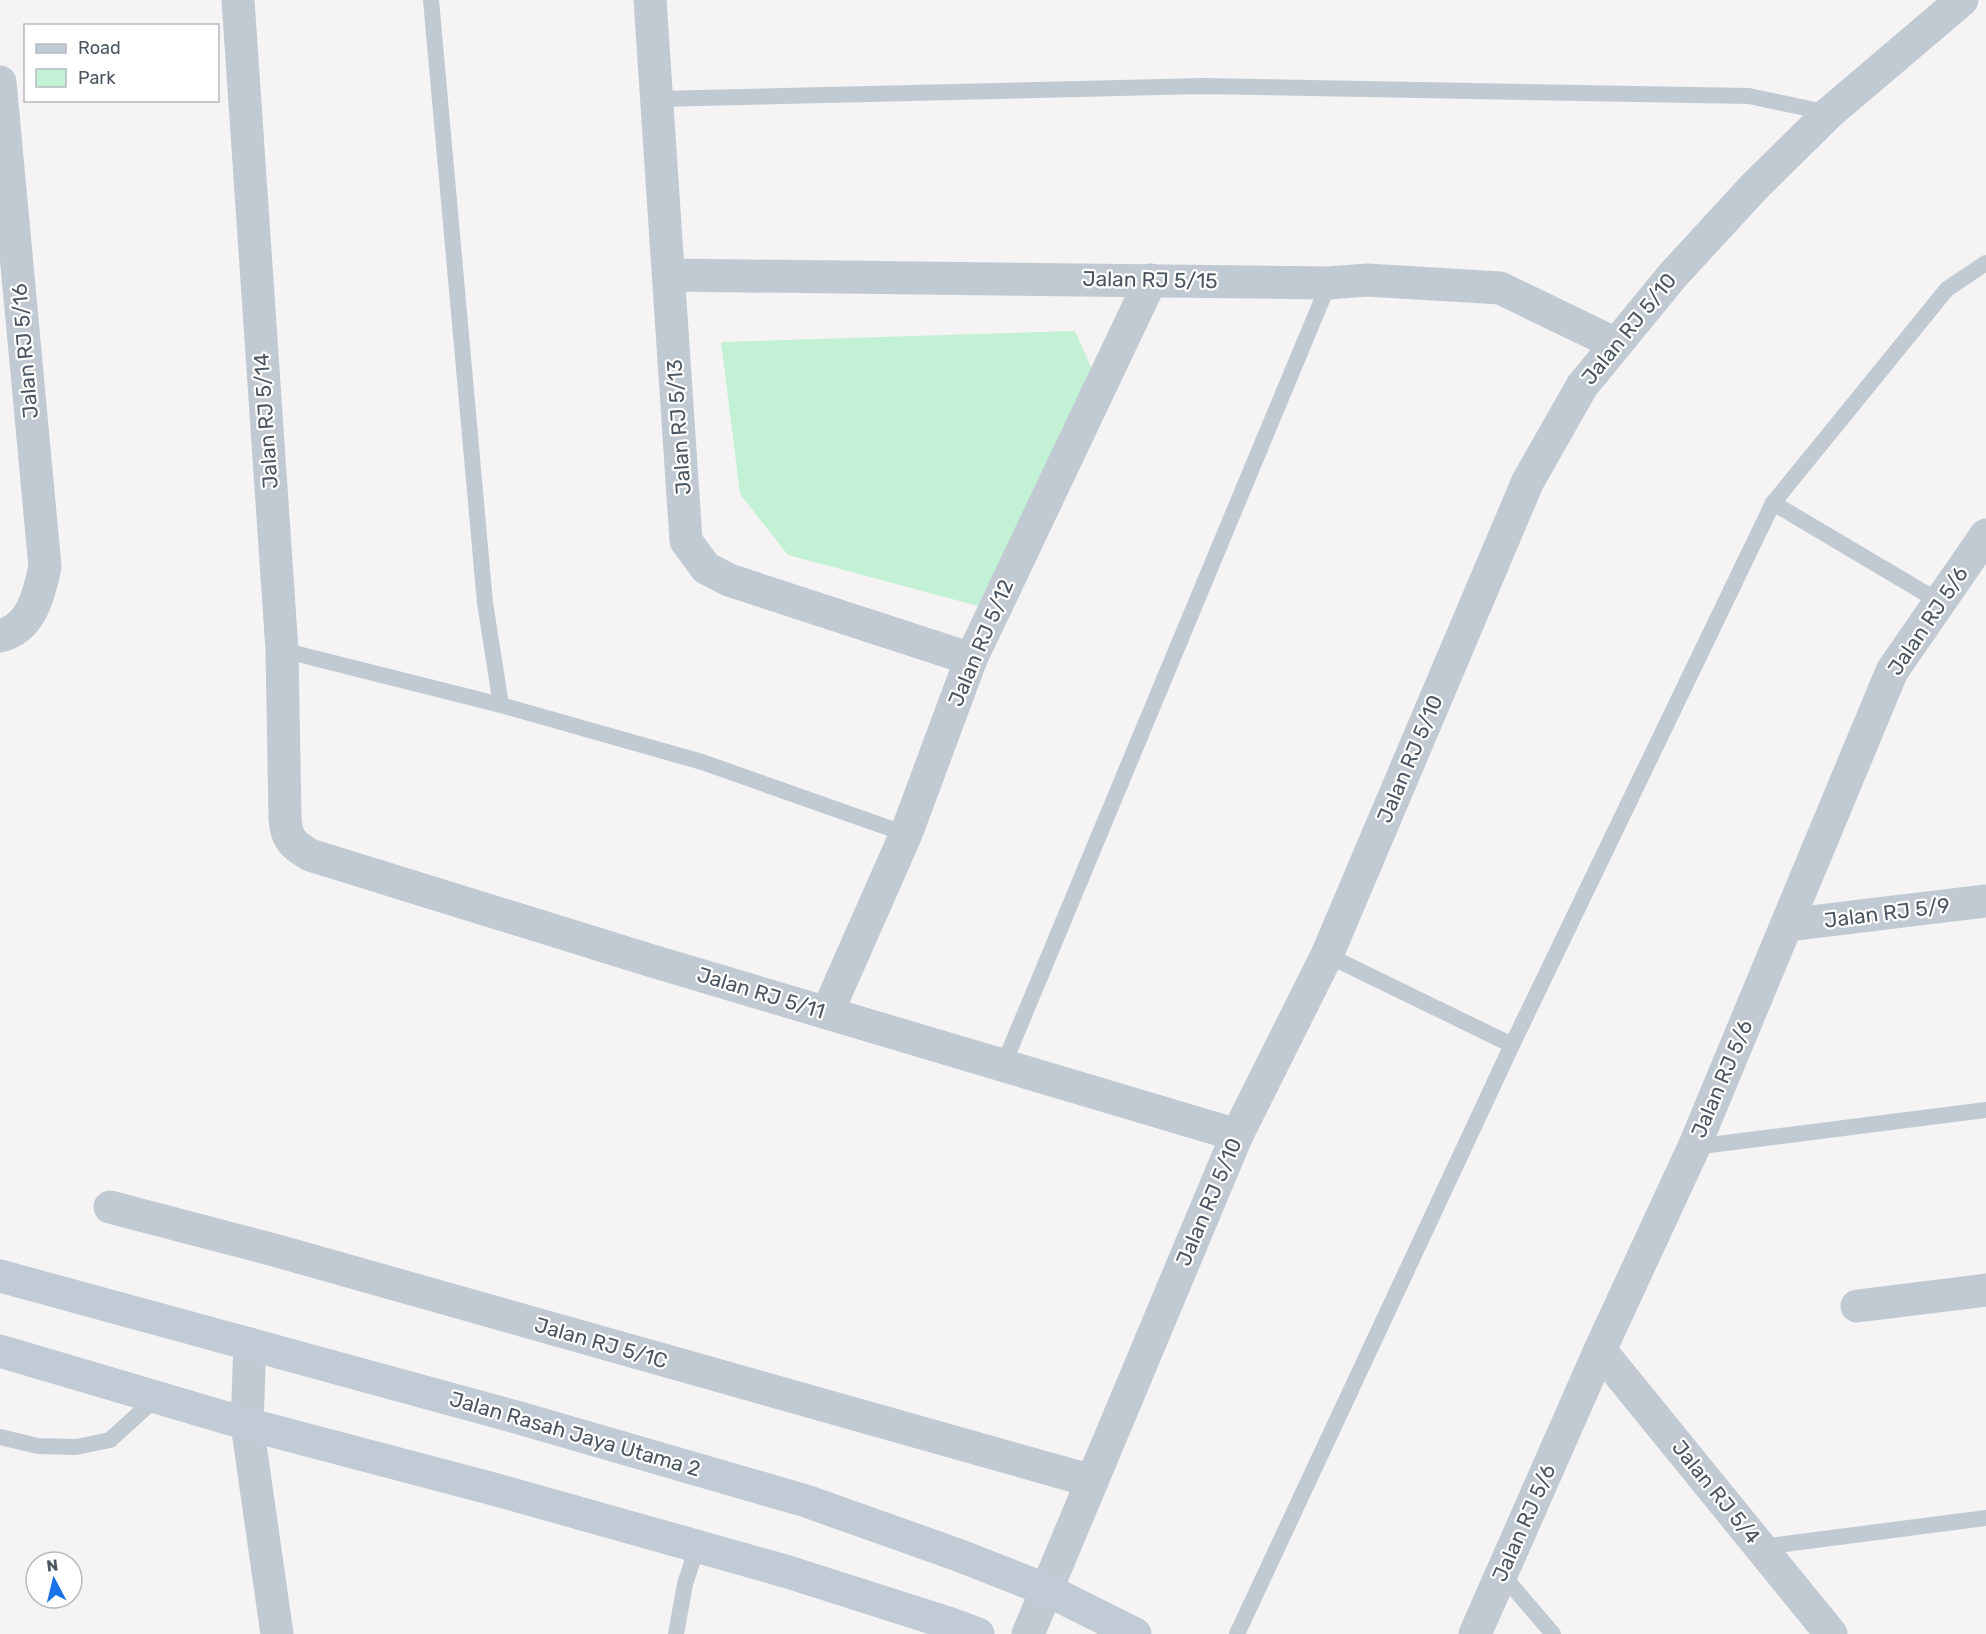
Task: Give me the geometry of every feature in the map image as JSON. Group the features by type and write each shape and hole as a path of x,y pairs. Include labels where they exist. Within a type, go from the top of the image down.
{"street":[{"name":"Jalan RJ 5/14","path":"238,0 282,650 285,830 290,842"},
{"name":"Jalan RJ 5/13","path":"650,0 686,542 706,568 729,580 971,659"},
{"name":"Jalan RJ 5/10","path":"1028,1634 1237,1136 1326,955 1528,481 1582,386 1673,275 1754,187 1829,112 1962,0"},
{"name":"Jalan RJ 5/16","path":"0,82 45,567 38,599 28,616 8,634 0,636"},
{"name":"Jalan RJ 5/15","path":"670,274 1329,283 1367,280 1500,288 1616,344"},
{"name":"Jalan RJ 5/12","path":"827,1012 906,834 971,659 1151,280"},
{"name":"Jalan RJ 5/6","path":"1475,1634 1600,1350 1694,1147 1892,671 1986,535"},
{"name":"Jalan RJ 5/11","path":"290,842 298,849 321,858 1237,1136"},
{"name":"Jalan RJ 5/9","path":"1787,924 1986,901"},
{"name":"Jalan RJ 5/1C","path":"110,1207 297,1257 1092,1481"},
{"name":"Jalan Rasah Jaya Utama 2","path":"0,1276 516,1417 806,1501 958,1555 1047,1590 1135,1634"},
{"path":"1857,1306 1986,1290"},
{"path":"250,1344 247,1424 277,1634"},
{"name":"Jalan RJ 5/4","path":"1600,1350 1831,1634"},
{"path":"0,1351 247,1424 785,1570 978,1634"}],"lane":[{"path":"431,0 485,603 501,705"},
{"path":"657,99 1202,86 1749,96 1829,112"},
{"path":"1237,1634 1512,1045 1773,503 1947,289 1986,263"},
{"path":"1003,1066 1329,283"},
{"path":"1773,503 1940,602"},
{"path":"282,650 501,705 702,762 906,834"},
{"path":"1326,955 1512,1045"},
{"path":"1694,1147 1986,1110"},
{"path":"0,1437 38,1446 76,1447 110,1440 156,1398"},
{"path":"1761,1546 1986,1518"},
{"path":"676,1634 685,1584 697,1547"},
{"path":"1502,1573 1553,1634"}],"green space":[{"path":"1075,331 1096,378 982,607 788,555 740,494 721,342"}]}
